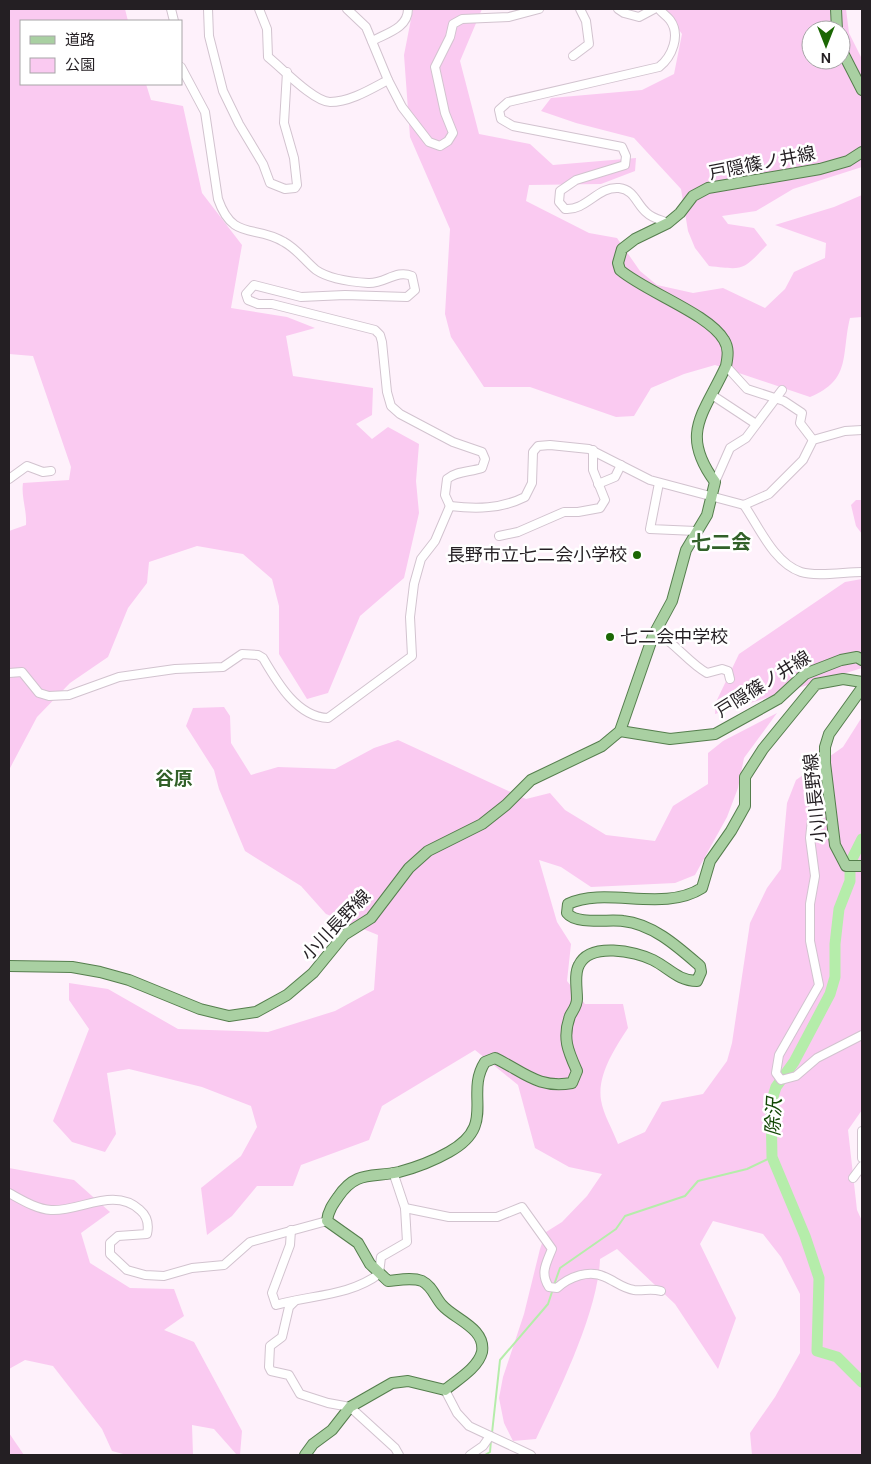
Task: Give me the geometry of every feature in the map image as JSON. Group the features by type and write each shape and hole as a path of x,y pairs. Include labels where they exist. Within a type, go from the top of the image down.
{"main road":[{"path":"851,69 862,90"},
{"name":"戸隠篠ノ井線","path":"715,482 706,469 696,448 696,432 726,366 729,354 726,344 717,331 680,306 631,279 620,270 618,263 622,249 635,239 668,223 680,213 693,196 708,188 820,169 848,161 862,152"},
{"path":"620,731 656,632 672,601 686,550 707,514 715,482"},
{"name":"戸隠篠ノ井線","path":"620,731 670,739 715,734 778,699 805,674 841,660 857,658 862,660"},
{"name":"戸隠篠ノ井線","path":"327,1221 327,1214 349,1183 363,1176 393,1172 449,1152 473,1131 479,1117 478,1078 485,1062 495,1058 541,1083 558,1085 572,1083 577,1070 565,1042 566,1033 577,1004 576,972 584,959 601,950 630,954 654,960 687,980 697,980 700,978 700,966 652,930 625,921 574,919 567,913 568,904 576,900 611,898 647,901 659,897 687,896 702,888 710,861 731,831 744,806 746,777 763,749 816,684 843,679 862,682"},
{"name":"小川長野線","path":"862,688 829,734 825,747 825,763 835,845 846,866 862,866"},
{"name":"小川長野線","path":"9,966 72,967 100,972 129,980 200,1009 228,1016 256,1012 287,995 313,972 344,935 371,918 409,868 428,852 482,824 506,805 531,780 602,746 620,731"},
{"path":"305,1455 313,1444 332,1430 350,1407 392,1383 408,1381 445,1390 479,1360 482,1351 482,1343 475,1330 447,1310 424,1282 412,1279 388,1281 379,1274 358,1243 327,1221"}],"street":[{"path":"208,9 209,36 223,91 239,124 263,164 270,183 285,189 295,188 297,185 294,158 284,124 287,72"},
{"path":"259,9 267,29 268,57 317,98 330,102 360,94 388,80"},
{"path":"347,9 366,27 388,80 402,107 429,142 434,145 444,144 452,133 445,113 435,67 450,37 453,24 462,19 509,17 539,9"},
{"path":"372,41 404,24 408,18 408,9"},
{"path":"573,56 589,44 586,21 580,9"},
{"path":"618,9 624,13 639,17 654,9"},
{"path":"659,9 670,20 675,34 671,53 659,66 508,102 501,107 499,114 501,119 513,126 622,146 626,156 625,164 565,185 558,196 559,202 566,209 577,208 607,189 619,188 632,192 648,215 668,223"},
{"path":"9,673 22,672 39,693 59,696 80,693 119,677 175,669 223,667 242,654 258,655 263,658 293,701 316,717 328,718 412,656 410,617 414,584 421,559 435,542 450,506 445,495 446,479 451,474 470,472 482,468 485,459 482,452 445,438 400,414 391,406 387,392 382,342 375,330 272,304 258,304 248,300 246,294 254,285 301,297 345,295 407,298 414,290 412,276 405,273 396,275 382,283 346,280 318,271 282,241 272,236 242,230 233,225 222,210 218,199 205,112 182,70"},
{"path":"726,366 747,389 777,399 802,413 800,423 813,440"},
{"path":"715,482 730,448 746,438 782,390"},
{"path":"712,395 756,424"},
{"path":"450,506 484,508 507,504 525,496 532,482 533,452 538,446 575,446 593,450 659,483 744,505 769,494 803,460 813,440 845,430 862,430"},
{"path":"499,536 518,532 564,512 578,512 600,508 605,500 592,464 593,450"},
{"path":"598,484 615,478 622,465"},
{"path":"9,479 27,466 42,472 52,471"},
{"path":"659,483 650,529 696,532"},
{"path":"744,505 765,540 789,566 802,573 862,572"},
{"path":"656,632 691,658 700,669 707,673 722,669 728,671 730,679"},
{"path":"825,763 817,773 810,838 815,876 810,904 810,941 819,986 779,1055 776,1073 781,1080 796,1076 817,1058 862,1035"},
{"path":"862,1131 862,1158"},
{"path":"853,1178 862,1166"},
{"path":"291,1230 290,1245 272,1293 276,1305 297,1299 342,1291 368,1282 379,1274 382,1257 406,1242 405,1208 393,1172"},
{"path":"9,1193 38,1208 51,1210 67,1209 113,1199 136,1206 147,1220 147,1234 118,1236 110,1243 110,1254 127,1270 157,1277 192,1268 224,1265 250,1242 327,1221"},
{"path":"405,1208 449,1217 497,1217 522,1207 552,1249 543,1270 543,1276 549,1287 557,1288 565,1280 586,1274 604,1276 617,1284 633,1290 652,1288 661,1291"},
{"path":"297,1299 288,1307 282,1337 270,1346 269,1367 274,1373 289,1375 300,1394 328,1404 350,1407 395,1448 399,1455"},
{"path":"445,1390 456,1413 466,1423 477,1431 531,1455"},
{"path":"470,1455 484,1446 490,1436"}],"green space":[{"path":"9,9 125,9 128,20 20,20 20,85 146,85 151,100 183,106 202,193 242,245 231,308 287,317 315,328 286,336 293,376 373,388 372,415 356,424 372,439 388,427 419,444 416,481 419,513 404,578 360,616 328,693 307,699 279,654 279,606 272,579 243,554 197,546 149,562 147,583 128,608 108,657 70,683 37,717 9,770 9,531 26,525 23,483 69,480 71,467 33,356 9,354"},
{"path":"413,9 482,9 460,61 479,134 530,144 553,165 636,158 635,171 601,184 529,185 526,201 589,233 617,238 640,271 657,285 693,293 723,288 765,308 785,289 794,272 825,258 826,243 775,225 834,207 862,195 862,317 850,318 842,365 833,383 810,397 715,365 684,374 651,388 634,416 616,417 530,387 484,387 451,337 445,314 450,229 410,137 404,55"},
{"path":"664,9 846,9 847,20 801,20 801,70 851,70 851,37 862,59 862,167 793,189 756,211 722,216 728,224 754,228 767,245 742,267 709,266 695,248 688,231 681,189 634,138 576,123 541,111 551,98 642,90 674,74 682,34"},
{"path":"856,500 862,500 862,534 856,526 851,505"},
{"path":"862,579 862,668 715,714 716,702 739,654 845,582"},
{"path":"224,707 230,716 231,743 251,775 278,767 335,769 374,748 398,740 526,799 550,793 565,810 606,835 655,841 673,806 708,784 708,753 723,741 777,713 744,758 738,788 727,817 695,875 675,883 591,887 561,867 539,860 557,922 571,944 567,981 585,1004 623,1004 628,1028 608,1062 600,1091 604,1111 618,1144 645,1132 662,1102 703,1094 727,1061 732,1043 750,923 767,888 781,869 787,803 796,780 843,747 862,717 862,1110 848,1130 857,1210 862,1221 862,1455 752,1455 750,1433 775,1397 800,1353 800,1294 781,1257 763,1234 713,1221 700,1244 736,1318 718,1369 675,1304 617,1249 600,1259 598,1280 585,1327 566,1375 536,1439 513,1441 504,1423 499,1398 503,1377 524,1314 540,1249 546,1232 562,1222 587,1196 602,1174 569,1167 535,1148 518,1085 475,1050 382,1106 369,1140 301,1165 293,1186 257,1186 232,1216 207,1235 201,1188 241,1156 257,1127 251,1106 202,1087 129,1069 107,1073 116,1134 105,1152 72,1142 53,1121 89,1029 69,1000 69,983 108,989 178,1029 268,1032 335,1011 374,990 378,935 326,914 301,886 245,851 219,789 214,770 186,726 193,708"},
{"path":"9,1168 74,1180 110,1212 81,1233 90,1263 130,1288 174,1289 184,1316 164,1330 194,1342 242,1431 240,1455 237,1455 214,1429 192,1425 193,1455 127,1455 112,1451 102,1429 53,1366 25,1360 9,1369"},
{"path":"9,1433 24,1455 9,1455"}],"waterway":[{"name":"除沢","path":"862,839 850,863 850,881 839,909 835,944 835,977 830,994 794,1062 776,1087 771,1103 772,1157 805,1236 819,1278 817,1351 837,1357 862,1382"},
{"path":"554,1285 560,1268 616,1229 625,1216 685,1196 698,1181 747,1169 772,1157"},
{"path":"492,1433 500,1360 548,1304 553,1289"},
{"path":"485,1455 490,1452 491,1440"}],"place":[{"name":"長野市立七二会小学校","path":"637,555"},
{"name":"七二会中学校","path":"610,637"}],"district":[{"name":"七二会","path":"721,542"},
{"name":"谷原","path":"174,778"}]}
